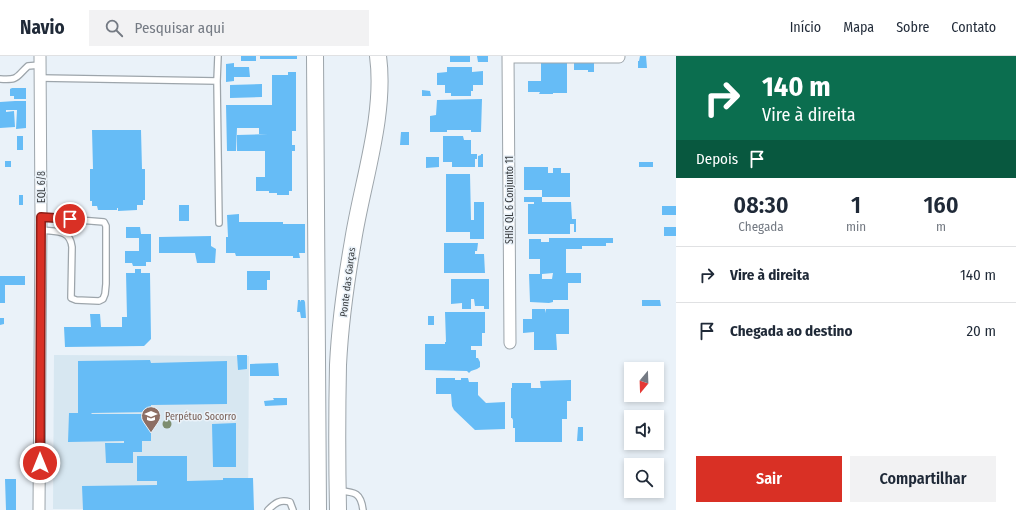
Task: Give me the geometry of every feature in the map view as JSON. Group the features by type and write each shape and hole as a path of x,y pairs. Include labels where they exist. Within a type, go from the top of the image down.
{"main road":[{"path":"316,56 318,510"},
{"name":"Ponte das Garças","path":"338,510 338,363 353,241 376,123 380,71 378,56"}],"street":[{"path":"508,56 619,57"},
{"name":"SHIS QL 6 Conjunto 11","path":"508,56 510,343"},
{"name":"EQL 6/8","path":"39,510 41,230 40,60"}],"lane":[{"path":"218,56 219,223"},
{"path":"0,79 13,80 18,77 28,66 40,60"},
{"path":"40,78 217,81"},
{"path":"41,217 104,222 106,226 106,284 103,299 76,300 71,298 71,240 68,235 62,233 41,230"},
{"path":"337,491 352,492 357,494 361,499 363,510"},
{"path":"268,510 280,501 290,502 293,510"}],"shaded area":[{"name":"Perpétuo Socorro","path":"54,355 249,356 248,510 53,509"}],"building":[{"path":"241,56 256,56 256,61 241,61"},
{"path":"260,56 297,56 297,59 260,59"},
{"path":"450,56 470,56 470,62 450,62"},
{"path":"477,56 488,56 488,62 478,62"},
{"path":"640,56 646,56 647,68 638,68"},
{"path":"541,62 567,62 567,93 539,94 540,92 528,92 528,81 541,81"},
{"path":"574,62 594,62 594,72 588,72 588,70 574,70"},
{"path":"234,63 234,67 249,67 250,77 234,77 234,81 226,82 226,64"},
{"path":"447,67 472,67 472,72 483,71 483,85 473,85 471,96 451,96 451,93 445,93 445,85 437,85 437,73 447,72"},
{"path":"288,72 296,72 296,131 292,131 292,145 295,145 295,151 292,151 292,191 289,191 289,195 277,195 277,193 269,193 269,191 256,191 256,177 265,177 265,151 237,151 237,135 268,134 259,134 259,128 237,128 236,151 227,151 226,105 272,105 272,75 288,75"},
{"path":"262,84 262,97 230,98 230,85"},
{"path":"26,88 26,99 14,99 14,96 10,96 10,89"},
{"path":"422,90 430,91 431,96 422,96"},
{"path":"482,99 481,132 471,132 471,130 447,130 447,132 430,132 430,116 436,115 437,100"},
{"path":"26,101 26,128 16,129 17,110 6,110 6,112 14,111 15,127 0,128 0,102"},
{"path":"92,130 141,130 142,169 145,169 145,200 143,200 143,205 137,205 137,210 118,211 117,208 117,210 98,210 97,206 92,206 92,201 90,201 90,169 93,169"},
{"path":"401,132 409,132 409,145 400,145"},
{"path":"17,136 23,136 23,150 17,150"},
{"path":"443,136 463,136 464,140 471,140 471,154 477,154 477,159 475,159 475,167 452,167 452,162 443,162"},
{"path":"483,154 483,167 478,167 478,156"},
{"path":"426,157 439,157 439,167 426,168"},
{"path":"5,161 11,161 11,167 5,167"},
{"path":"639,162 653,162 653,167 639,167"},
{"path":"524,167 548,167 548,173 553,173 553,168 561,168 561,173 570,173 570,197 542,197 542,190 524,190"},
{"path":"446,174 470,174 471,220 474,220 474,202 484,202 484,239 470,239 470,232 446,232"},
{"path":"19,195 23,195 23,205 19,205"},
{"path":"524,197 542,197 542,202 571,202 572,219 576,219 576,232 574,232 574,224 570,224 570,234 528,234 528,204 534,204 534,202 524,202"},
{"path":"179,205 189,205 189,221 179,221"},
{"path":"662,206 676,206 676,215 662,215"},
{"path":"239,214 239,222 283,222 283,224 305,224 305,253 299,253 300,258 293,258 293,256 236,256 235,253 226,253 226,237 228,237 227,215"},
{"path":"126,227 140,227 141,234 151,234 151,262 146,262 146,266 133,266 132,263 125,263 125,251 139,251 139,238 126,238"},
{"path":"664,227 676,227 676,236 664,236"},
{"path":"211,236 211,246 216,249 215,263 197,263 195,253 159,253 159,237"},
{"path":"549,238 613,238 613,243 606,243 606,246 582,246 582,249 566,249 566,273 581,273 581,283 568,283 568,300 553,300 553,302 549,303 530,302 529,274 540,274 540,259 529,259 529,239 541,239 541,242 549,242","holes":["553,273 552,279 542,279 542,274"]},
{"path":"444,243 478,243 475,254 484,254 485,273 444,273"},
{"path":"135,269 141,269 141,273 150,273 151,339 144,346 65,347 64,327 91,327 90,314 100,314 101,327 122,327 122,317 127,317 126,273 135,273"},
{"path":"247,271 270,271 270,280 267,280 267,290 247,290"},
{"path":"0,276 25,276 25,285 5,285 5,303 0,303"},
{"path":"451,279 489,279 489,309 484,309 484,306 475,306 474,299 471,299 471,309 462,309 462,303 451,304"},
{"path":"298,300 301,302 301,300 304,300 305,302 306,318 301,318 300,312 297,312"},
{"path":"642,300 660,300 661,306 642,306"},
{"path":"532,309 545,309 546,313 546,309 569,309 569,334 556,334 557,350 534,350 534,332 523,333 523,319 532,319"},
{"path":"445,312 485,312 485,333 482,333 482,346 471,346 471,350 476,350 476,358 478,358 480,362 480,367 469,373 467,371 425,370 425,344 445,344 446,342"},
{"path":"428,316 434,316 434,325 428,325"},
{"path":"0,318 4,318 4,324 0,325"},
{"path":"237,355 247,355 247,369 238,370"},
{"path":"150,360 151,363 227,361 227,404 151,405 151,412 91,413 142,414 142,416 151,416 151,441 142,441 142,452 133,452 133,463 106,463 105,443 124,443 124,441 68,442 69,413 78,413 78,361"},
{"path":"278,363 279,376 250,376 250,364"},
{"path":"436,378 455,378 455,380 461,380 461,378 468,378 469,382 478,382 478,395 486,403 505,402 505,429 475,430 454,410 452,406 451,394 436,394"},
{"path":"571,380 571,401 567,401 567,419 562,419 562,442 515,442 515,428 513,428 513,420 511,418 512,383 531,383 531,388 541,388 540,381"},
{"path":"273,398 287,398 287,405 265,406 264,401 274,400"},
{"path":"236,423 236,467 213,467 212,424"},
{"path":"578,427 583,427 583,441 577,441"},
{"path":"137,456 187,456 187,481 223,480 223,478 253,478 254,510 83,510 82,486 157,485 157,481 137,481"},
{"path":"5,479 16,479 16,510 6,510"}],"place":[{"name":"Perpétuo Socorro","path":"151,433"}],"route":[{"path":"40,463 41,217 70,219"}]}
